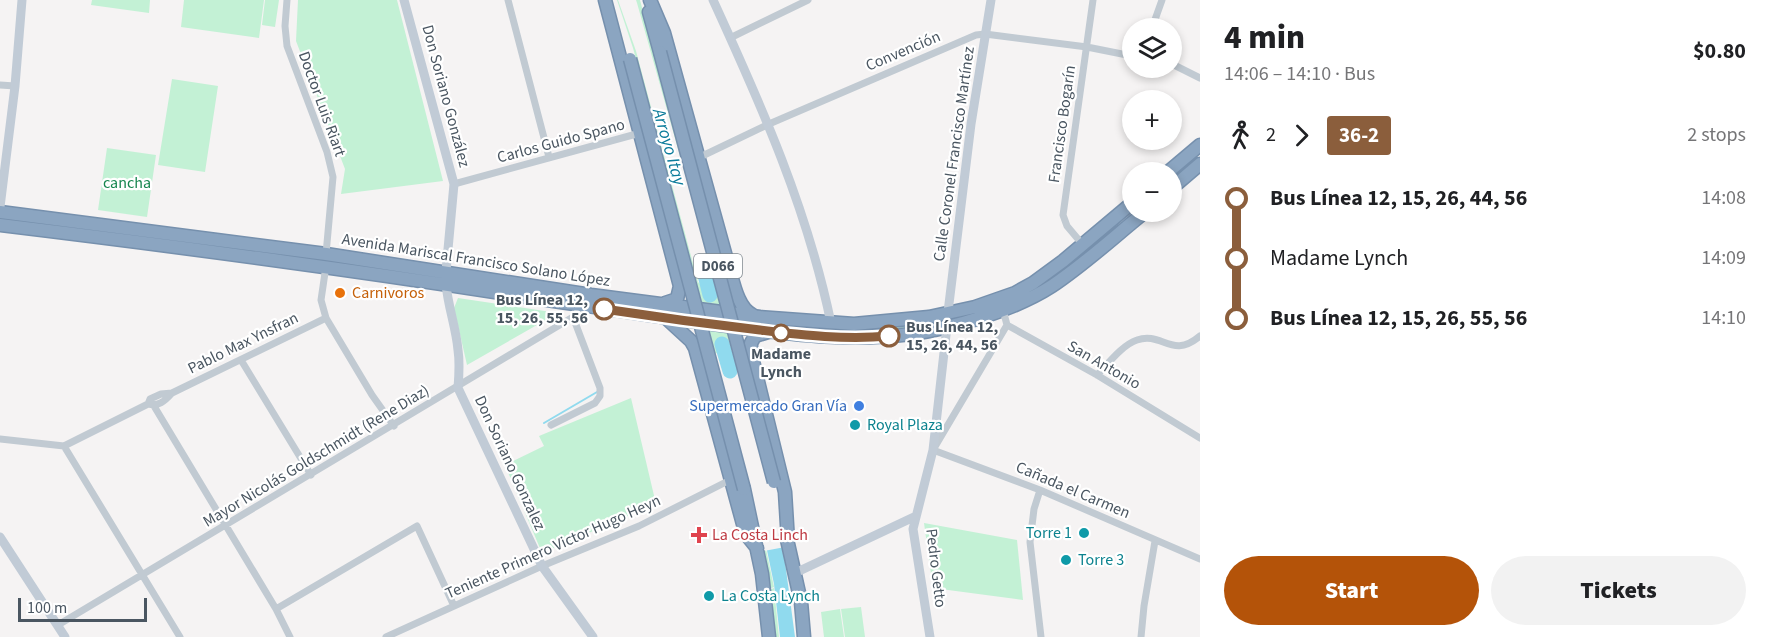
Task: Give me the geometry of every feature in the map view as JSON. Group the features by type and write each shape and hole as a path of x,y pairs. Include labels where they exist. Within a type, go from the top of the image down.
{"highway":[{"path":"605,0 680,286 677,298 661,303"},
{"name":"D066","path":"610,0 630,59 744,489 767,603 769,637"},
{"name":"D066","path":"645,0 774,482 801,602 804,637"},
{"path":"650,0 664,33 718,232 740,301 749,313 760,317"},
{"path":"1180,162 1200,145"},
{"path":"1182,180 1200,164"},
{"name":"Avenida Mariscal Francisco Solano López","path":"0,223 326,260 446,278 760,317 831,323 892,322 975,307 1015,293 1033,283 1083,245 1122,212"},
{"name":"Avenida Mariscal Francisco Solano López","path":"446,278 666,319 830,338 868,338 912,334 947,326 1024,302 1050,287 1092,257 1132,222"},
{"path":"666,319 686,335 695,348 730,480 749,538 757,548"},
{"path":"771,332 755,336 751,343 751,353 785,492 788,541"}],"street":[{"path":"0,207 15,86 22,0"},
{"name":"Doctor Luis Riart","path":"287,0 285,26 287,46 327,152 333,177 321,300 326,318"},
{"name":"Don Soriano González","path":"404,0 454,184 446,278"},
{"path":"508,0 549,157"},
{"path":"713,0 769,124 802,212 831,323"},
{"path":"730,38 808,0"},
{"name":"Calle Coronel Francisco Martínez","path":"948,312 971,124 990,0"},
{"name":"Francisco Bogarín","path":"1083,245 1067,226 1063,215 1093,0"},
{"path":"1156,18 1162,0"},
{"name":"Convención","path":"698,159 769,124 971,36 985,34 1087,47 1122,54"},
{"path":"1182,68 1199,76"},
{"path":"0,84 15,86"},
{"name":"Carlos Guido Spano","path":"454,184 640,133"},
{"name":"Don Soriano Gonzalez","path":"446,278 448,305 458,348 458,388 542,566 593,637"},
{"name":"Mayor Nicolás Goldschmidt (Rene Diaz)","path":"58,625 458,388 573,317 584,305"},
{"path":"933,450 1007,325 1003,310"},
{"path":"551,425 595,403 600,396 600,388 573,317"},
{"path":"326,318 372,395 394,426"},
{"name":"Pablo Max Ynsfran","path":"151,405 150,399 172,393 326,318"},
{"name":"San Antonio","path":"1007,325 1097,375 1200,438"},
{"name":"Pedro Getto","path":"930,637 913,530 933,450 947,326"},
{"path":"1097,375 1137,340 1149,339 1181,347 1192,343 1200,336"},
{"path":"241,360 311,475"},
{"path":"0,439 64,446 151,405 226,525 290,637"},
{"path":"64,446 180,637"},
{"name":"Cañada el Carmen","path":"933,450 1040,490 1200,559"},
{"name":"Teniente Primero Victor Hugo Heyn","path":"386,637 542,566 639,526 730,480"},
{"path":"1040,490 1034,509 1030,542 1041,637"},
{"path":"795,573 916,516"},
{"path":"276,609 417,526 454,606"},
{"path":"0,537 65,637"},
{"path":"1141,637 1155,541"}],"green space":[{"path":"92,0 150,0 149,13 91,5"},
{"path":"184,0 264,0 259,38 181,27"},
{"path":"265,0 279,0 275,27 262,25"},
{"path":"298,0 397,0 443,181 341,194 345,169 296,41"},
{"path":"617,0 640,0 722,307 702,303 633,48"},
{"path":"172,79 218,86 205,172 158,165"},
{"name":"cancha","path":"107,148 156,155 147,217 98,210"},
{"path":"458,298 558,313 467,365 454,308"},
{"path":"947,317 947,321 905,329 835,332 740,323 739,318 869,328"},
{"path":"709,330 729,333 773,498 793,583 790,583 760,452 733,350 717,355 757,507 774,587 769,589 753,508"},
{"path":"631,398 656,504 542,553 505,465 544,446 539,436"},
{"path":"924,523 1017,540 1023,600 933,588"},
{"path":"774,588 779,637 774,637 769,590"},
{"path":"861,607 865,637 845,637 841,609"},
{"path":"840,609 844,637 824,637 821,612"}],"water":[{"path":"759,450 785,562 795,637 780,637 774,584 758,507"}],"pier":[{"path":"618,0 636,0 715,281 713,284 698,282 636,51"},
{"path":"733,348 762,449 785,547 764,551 750,487 714,354"}],"waterway":[{"name":"Arroyo Itay","path":"702,263 710,295"},
{"name":"Arroyo Itay","path":"722,344 730,371"},
{"path":"544,423 597,392"}],"bus line":[{"name":"36-2","path":"604,309 666,319 830,338 889,336"}],"place":[{"name":"Carnivoros","path":"340,293"},
{"name":"Bus Línea 12, 15, 26, 55, 56","path":"604,309"},
{"name":"Madame Lynch","path":"781,333"},
{"name":"Bus Línea 12, 15, 26, 44, 56","path":"889,336"},
{"name":"Supermercado Gran Vía","path":"859,406"},
{"name":"Royal Plaza","path":"855,425"},
{"name":"Torre 1","path":"1084,533"},
{"name":"La Costa Linch","path":"699,535"},
{"name":"Torre 3","path":"1066,560"},
{"name":"La Costa Lynch","path":"709,596"}]}
